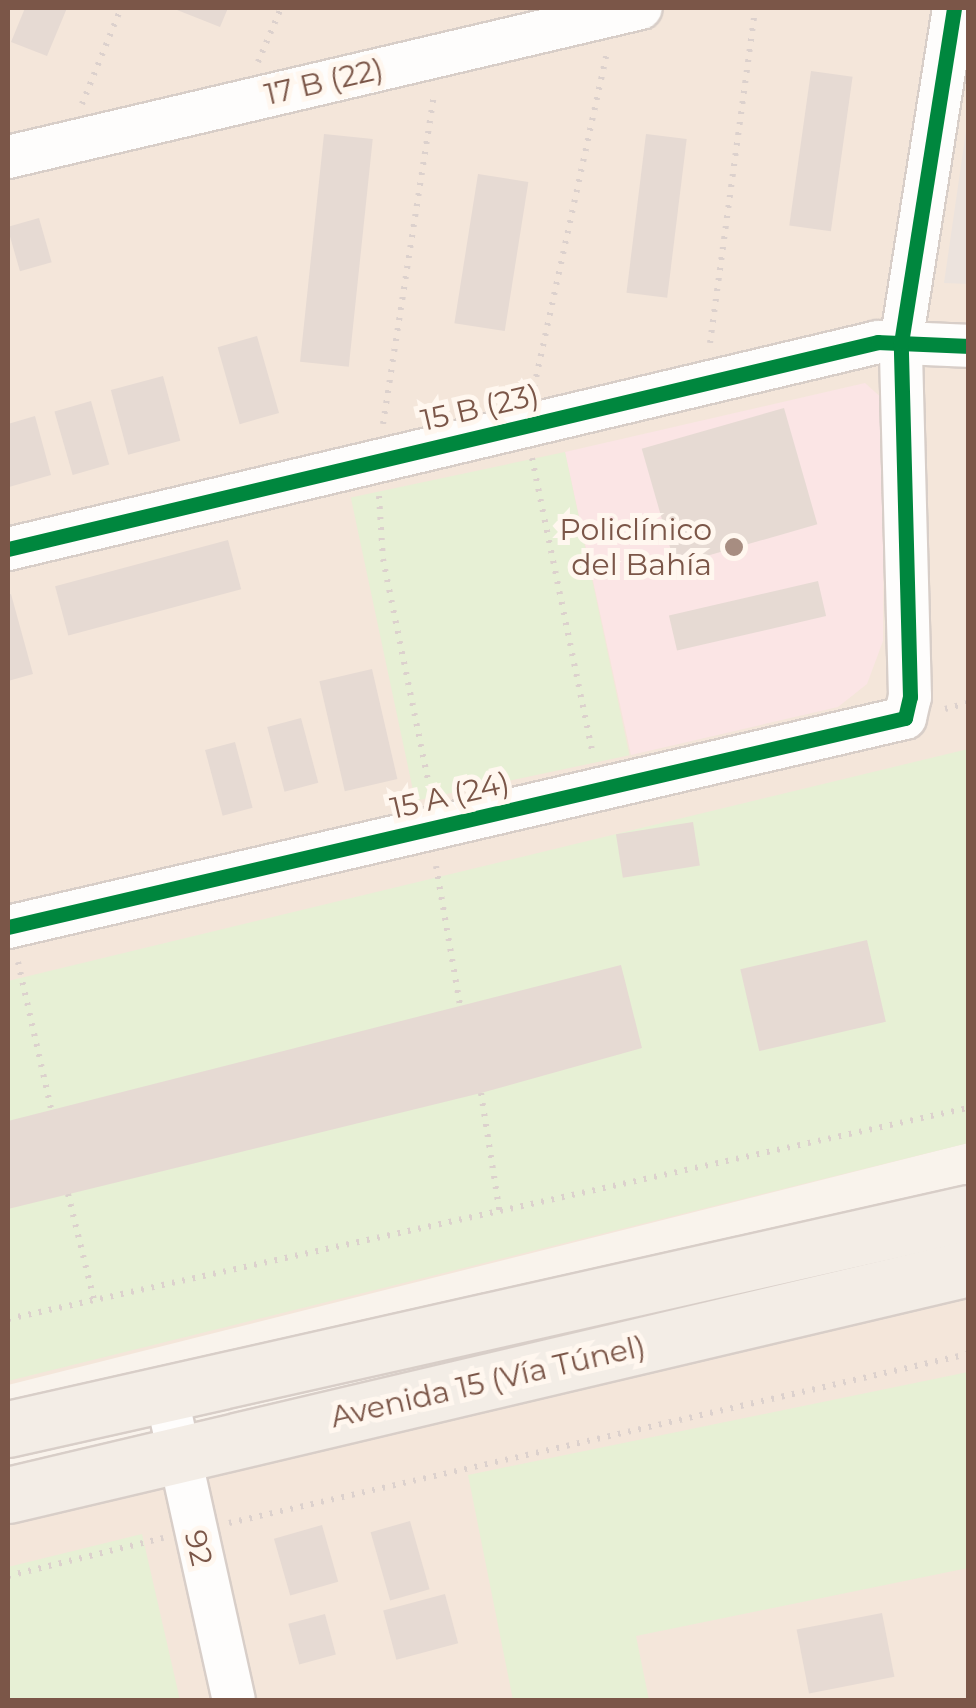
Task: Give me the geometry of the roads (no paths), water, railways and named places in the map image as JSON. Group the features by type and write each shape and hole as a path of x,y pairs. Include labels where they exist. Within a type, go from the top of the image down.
{"main road":[{"name":"Avenida 15 (Vía Túnel)","path":"8,1429 968,1213"},
{"name":"Avenida 15 (Vía Túnel)","path":"8,1495 968,1268"}],"street":[{"name":"17 B (22)","path":"8,157 641,8"},
{"path":"902,343 940,11"},
{"name":"15 B (23)","path":"8,549 878,342 968,346"},
{"name":"15 A (24)","path":"8,927 905,718 910,697 902,343"},
{"name":"92","path":"166,1394 176,1456 234,1700"}],"place":[{"name":"Policlínico del Bahía","path":"734,547"}]}
